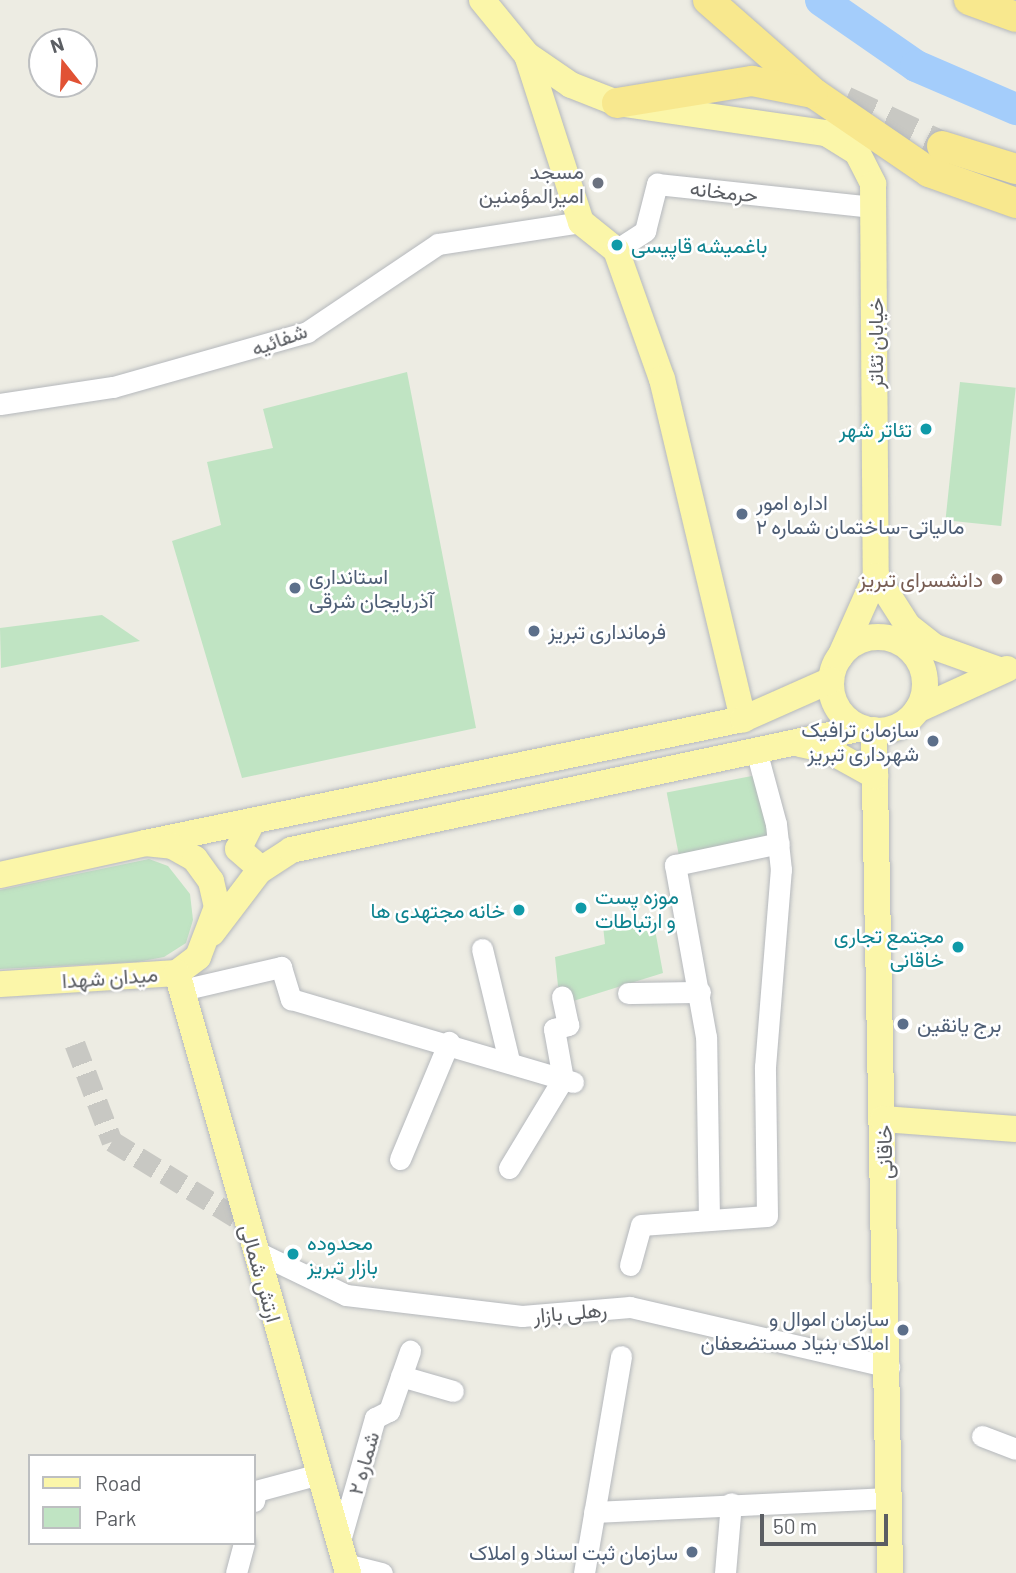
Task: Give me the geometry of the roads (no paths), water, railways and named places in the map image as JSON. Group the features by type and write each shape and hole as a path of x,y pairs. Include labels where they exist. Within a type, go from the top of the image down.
{"highway":[{"path":"708,0 815,94 929,172 1016,203"},
{"path":"969,0 1016,17"},
{"path":"617,103 752,81 815,94"},
{"path":"942,146 1016,169"}],"main road":[{"path":"482,0 527,55 571,85 617,103"},
{"path":"527,55 581,222 615,250 662,379 743,719"},
{"name":"خیابان تئاتر","path":"617,103 826,133 857,152 873,184 876,576 836,668"},
{"path":"876,576 908,626 935,647 1008,669"},
{"path":"0,875 743,719 836,668 870,637 905,645 925,675 917,710"},
{"path":"836,668 836,704 868,729"},
{"path":"252,822 238,849 261,869 291,850 328,839 755,750 898,726 917,710 1008,669"},
{"name":"خاقانی","path":"868,729 875,776 889,1367 890,1573"},
{"path":"792,743 828,750 875,776"},
{"path":"145,843 172,846 195,859 211,881 217,907 212,933"},
{"name":"میدان شهدا","path":"0,984 179,981 261,869"},
{"name":"ارتش شمالی","path":"179,981 344,1560"},
{"path":"883,1119 1016,1129"}],"street":[{"name":"حرمخانه","path":"615,250 645,231 657,184 873,207"},
{"name":"شفائیه","path":"0,404 87,387 113,387 307,332 438,244 581,222"},
{"path":"630,1265 641,1225 767,1216 765,1067 779,843 755,750"},
{"path":"709,1220 709,1072 700,992 675,865 779,843"},
{"path":"482,949 509,1061"},
{"path":"179,981 281,967 291,999 449,1042 568,1081"},
{"path":"628,993 700,992"},
{"path":"509,1168 568,1081 554,1028 568,1025 562,997"},
{"path":"400,1158 449,1042"},
{"name":"رهلی بازار","path":"255,1251 346,1295 522,1316 630,1307 889,1367"},
{"name":"شماره ۲","path":"344,1560 375,1418 388,1412 410,1351"},
{"path":"584,1573 621,1356"},
{"path":"401,1376 453,1391"},
{"path":"982,1436 1016,1449"},
{"path":"256,1491 319,1474"},
{"path":"594,1511 889,1498"},
{"path":"725,1573 731,1503"},
{"path":"236,1573 243,1545"},
{"path":"344,1560 382,1573"}],"waterway":[{"path":"821,0 916,66 1016,109"}],"tunnel":[{"path":"845,101 942,146"},
{"path":"75,1044 112,1141 247,1224"}],"place":[{"name":"مسجد امیرالمؤمنین","path":"598,183"},
{"name":"باغمیشه قاپیسی","path":"617,245"},
{"name":"تئاتر شهر","path":"926,429"},
{"name":"اداره امور مالیاتی-ساختمان شماره ۲","path":"742,514"},
{"name":"دانشسرای تبریز","path":"997,579"},
{"name":"استانداری آذربایجان شرقی","path":"295,588"},
{"name":"فرمانداری تبریز","path":"534,631"},
{"name":"سازمان ترافیک شهرداری تبریز","path":"933,741"},
{"name":"موزه پست و ارتباطات","path":"581,908"},
{"name":"خانه مجتهدی ها","path":"519,910"},
{"name":"مجتمع تجاری خاقانی","path":"958,947"},
{"name":"برج یانقین","path":"903,1024"},
{"name":"محدوده بازار تبریز","path":"293,1254"},
{"name":"سازمان اموال و املاک بنیاد مستضعفان","path":"903,1330"},
{"name":"سازمان ثبت اسناد و املاک","path":"692,1552"}]}
